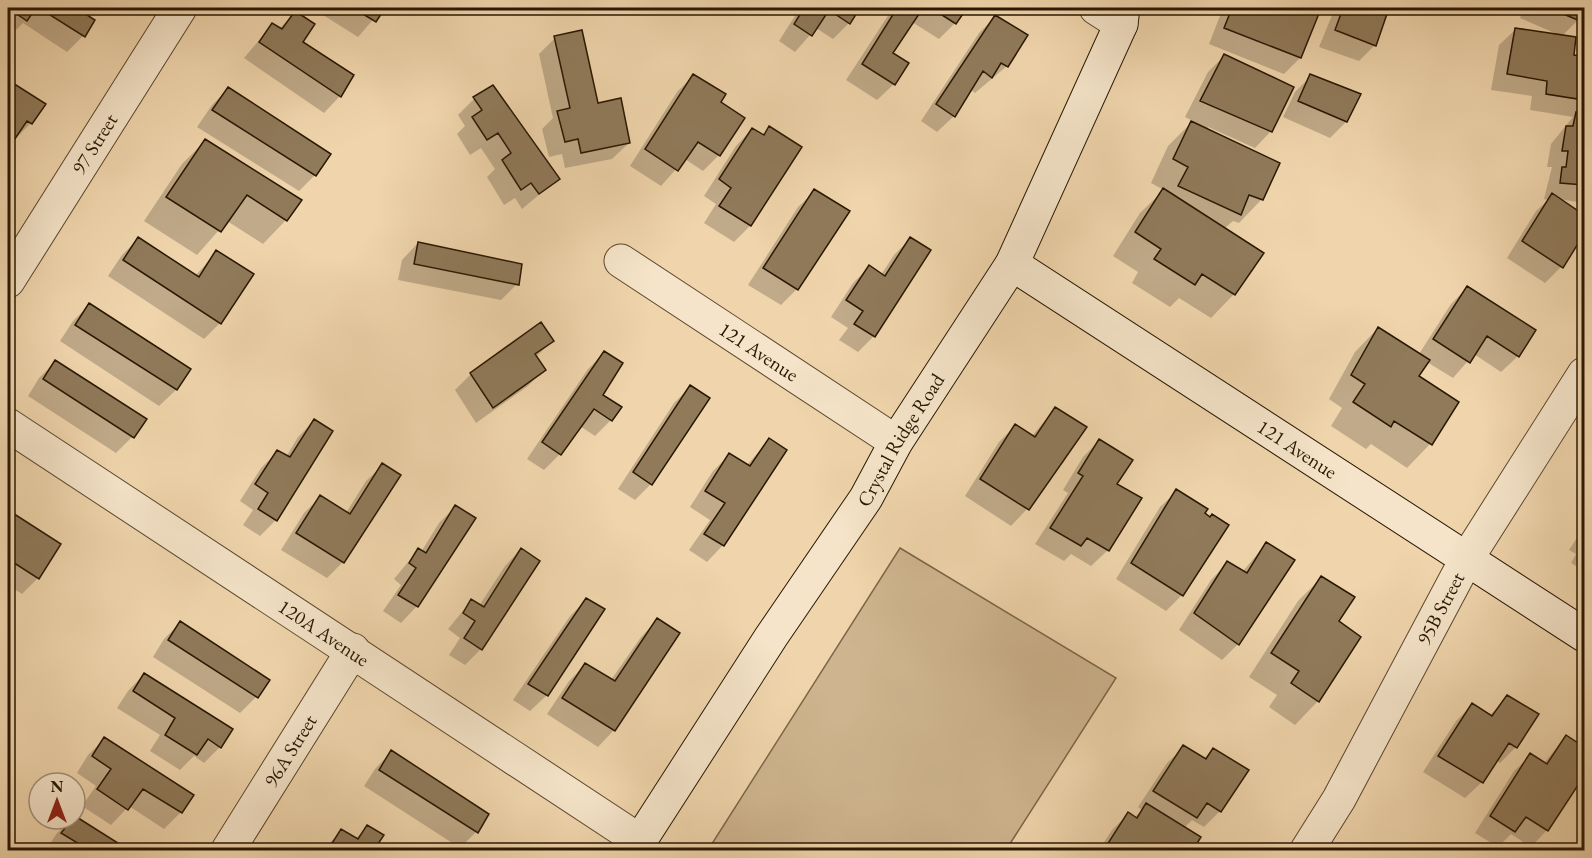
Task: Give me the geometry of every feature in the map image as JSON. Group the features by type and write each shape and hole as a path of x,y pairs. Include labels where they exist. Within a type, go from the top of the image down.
{"street":[{"name":"97 Street","path":"8,281 180,8"},
{"name":"Crystal Ridge Road","path":"637,846 771,637 866,498 896,442 1012,264 1113,13"},
{"name":"121 Avenue","path":"621,261 896,442"},
{"name":"121 Avenue","path":"1012,264 1584,635"},
{"name":"95B Street","path":"1307,850 1339,799 1466,560 1584,375"},
{"name":"120A Avenue","path":"8,425 353,650 637,846"},
{"name":"96A Street","path":"228,850 353,650"}],"shaded area":[{"path":"900,548 1116,678 1006,850 708,850"}],"building":[{"path":"8,8 36,8 27,21"},
{"path":"39,8 76,8 95,20 85,37"},
{"path":"353,8 385,8 376,22"},
{"path":"804,8 860,8 850,24 829,10 812,36 794,24"},
{"path":"897,8 923,8 893,53 909,63 895,85 862,64"},
{"path":"931,8 967,8 956,24"},
{"path":"1232,8 1311,8 1320,11 1301,58 1224,28"},
{"path":"1343,8 1389,8 1376,46 1335,30"},
{"path":"1549,8 1584,8 1580,21"},
{"path":"295,11 315,24 303,42 354,75 341,97 259,42 272,23 282,29"},
{"path":"995,15 1028,35 1008,67 1001,63 992,78 983,71 955,117 936,104"},
{"path":"1515,28 1576,37 1574,55 1584,56 1584,100 1546,94 1547,81 1507,74"},
{"path":"582,30 598,103 621,98 630,143 581,153 578,139 565,142 557,111 570,108 554,36"},
{"path":"1224,54 1294,87 1272,132 1200,101"},
{"path":"693,74 726,94 721,102 745,118 720,156 698,142 678,171 645,149"},
{"path":"1310,74 1361,94 1347,122 1298,101"},
{"path":"8,80 46,104 32,124 27,121 8,149"},
{"path":"493,85 560,179 539,194 531,183 521,190 502,160 511,153 498,133 487,140 472,117 482,110 473,97"},
{"path":"228,87 331,154 316,176 212,110"},
{"path":"1576,112 1584,114 1584,185 1560,183 1562,167 1566,167 1568,151 1562,151 1566,126 1573,126"},
{"path":"1191,121 1280,163 1263,200 1249,195 1241,215 1178,186 1188,167 1173,159"},
{"path":"769,126 802,147 751,226 719,206 731,188 719,179 752,128 764,135"},
{"path":"205,139 302,200 287,221 247,195 221,232 166,197"},
{"path":"1163,188 1264,253 1235,295 1202,274 1195,285 1154,259 1161,249 1135,232"},
{"path":"814,189 850,211 798,290 763,268"},
{"path":"1552,193 1584,215 1584,234 1563,268 1522,241"},
{"path":"138,237 199,277 216,250 254,274 221,324 123,260"},
{"path":"910,237 931,250 875,337 854,324 863,311 846,300 869,265 885,276"},
{"path":"418,242 522,264 519,285 414,264"},
{"path":"1467,286 1536,330 1519,357 1487,336 1470,363 1433,339"},
{"path":"89,303 191,369 177,390 75,325"},
{"path":"541,322 554,341 535,354 546,370 493,408 470,373"},
{"path":"1378,327 1430,360 1419,376 1459,402 1432,445 1394,421 1391,427 1353,402 1365,384 1351,375"},
{"path":"604,351 623,363 603,395 622,407 612,421 594,409 561,455 542,442"},
{"path":"55,360 147,419 134,438 43,379"},
{"path":"690,385 710,398 652,485 633,472"},
{"path":"1055,407 1087,427 1029,510 980,479 1015,424 1035,437"},
{"path":"314,419 333,431 277,521 258,509 268,493 255,484 277,450 290,457"},
{"path":"769,438 787,450 724,546 704,534 725,503 705,491 729,453 750,466"},
{"path":"1099,439 1133,460 1117,484 1142,498 1109,551 1087,538 1081,546 1050,528 1083,476 1078,473"},
{"path":"382,463 401,475 344,563 296,533 320,495 350,514"},
{"path":"1176,489 1208,509 1205,513 1210,517 1212,514 1229,525 1183,596 1131,563"},
{"path":"455,505 476,518 418,607 398,595 416,568 409,563 418,548 426,553"},
{"path":"8,510 61,544 39,579 8,559"},
{"path":"1266,542 1295,560 1239,645 1194,613 1227,561 1247,573"},
{"path":"521,548 540,561 482,650 464,638 475,621 463,613 471,599 484,607"},
{"path":"1321,576 1355,597 1339,621 1361,637 1319,702 1291,683 1299,671 1271,653"},
{"path":"586,598 605,609 548,696 528,684"},
{"path":"657,618 680,633 615,731 562,698 585,663 615,681"},
{"path":"180,621 270,680 258,698 168,640"},
{"path":"144,673 233,729 221,748 208,739 197,755 165,735 175,718 133,691"},
{"path":"1507,695 1539,714 1517,748 1509,743 1483,783 1438,756 1472,703 1492,716"},
{"path":"1566,735 1584,747 1584,776 1548,831 1526,817 1515,832 1490,816 1530,753 1547,764"},
{"path":"104,737 194,795 182,813 143,789 128,810 97,789 111,769 92,756"},
{"path":"1183,745 1206,759 1213,748 1249,770 1221,812 1207,803 1197,818 1153,791"},
{"path":"391,750 489,814 478,833 379,770"},
{"path":"1146,803 1201,837 1193,850 1108,850 1105,848 1128,812 1137,818"},
{"path":"87,824 129,850 89,850 61,833 63,831 87,831"},
{"path":"367,825 384,835 374,850 332,850 329,848 341,829 358,839"}]}
